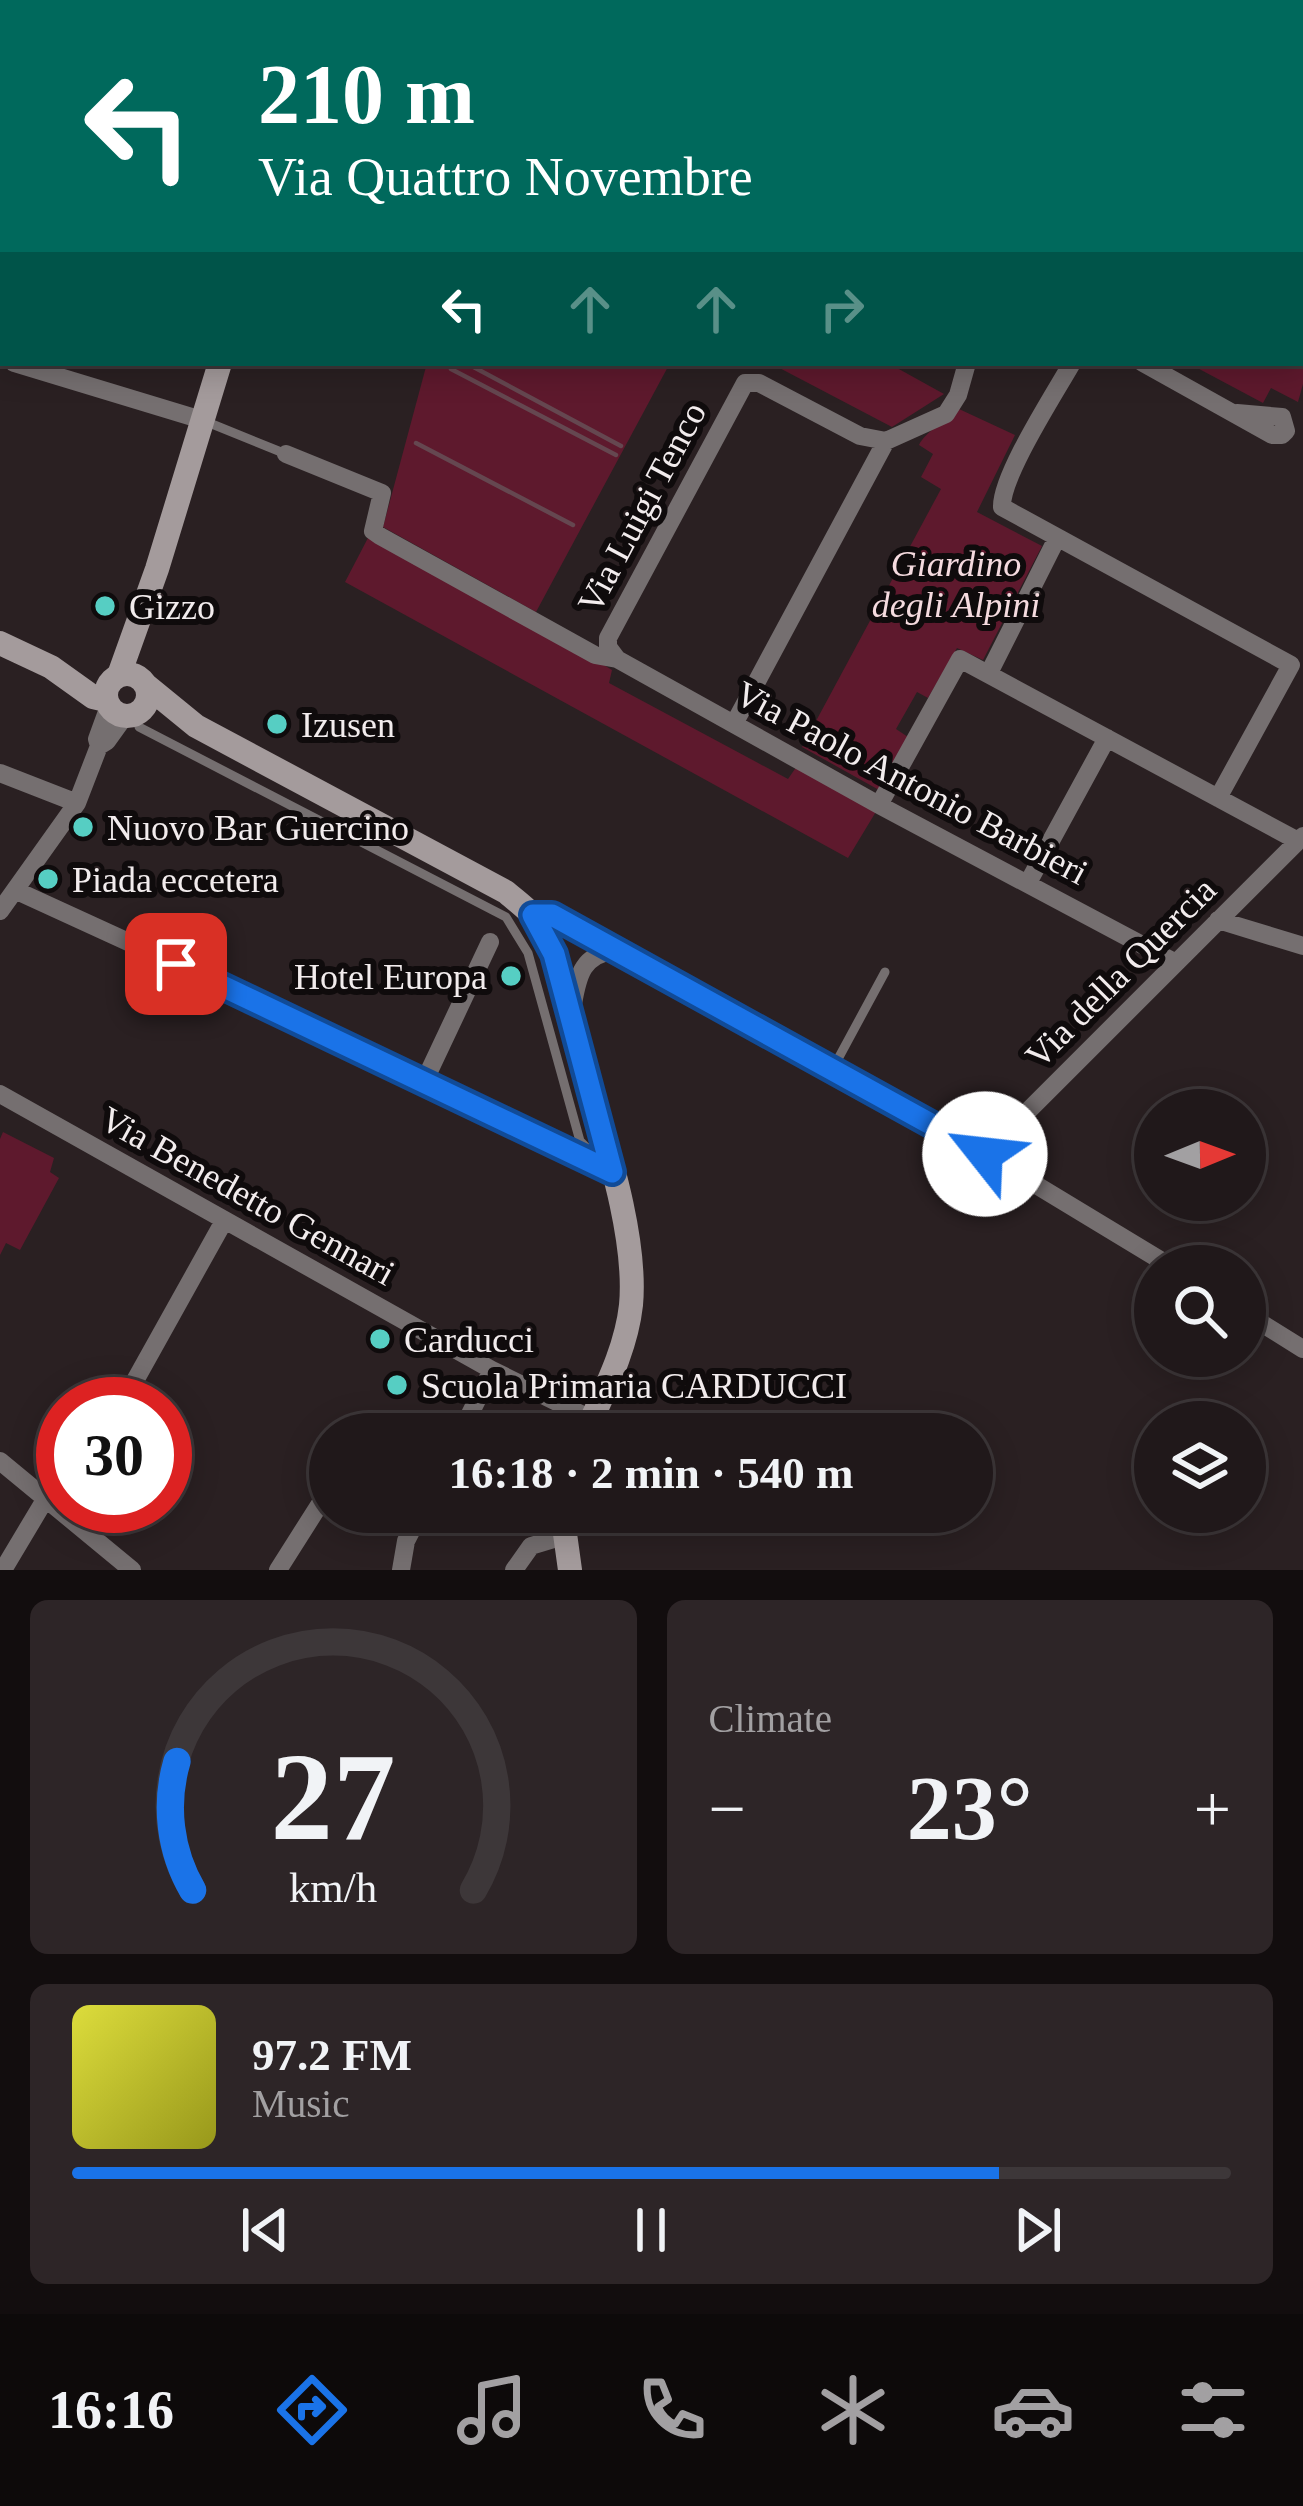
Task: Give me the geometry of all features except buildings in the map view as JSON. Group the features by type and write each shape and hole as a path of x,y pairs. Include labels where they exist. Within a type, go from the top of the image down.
{"main road":[{"path":"126,698 139,620 219,366"},
{"path":"0,643 51,667 93,697 126,698 196,726 506,892 533,915 554,954 629,1254 631,1304 617,1362 594,1413"}],"street":[{"path":"24,366 202,420"},
{"path":"734,724 886,441 946,415 966,366"},
{"path":"1070,366 1001,498 1008,513 1291,665 1218,798"},
{"path":"1149,366 1238,413"},
{"name":"Via Luigi Tenco","path":"617,659 608,638 743,386 759,383 860,436 886,441"},
{"name":"Via Paolo Antonio Barbieri","path":"286,454 382,493 373,531 380,536 595,655 617,659 1176,963"},
{"path":"988,674 1057,538"},
{"path":"879,805 960,658 1300,839"},
{"path":"0,911 76,802 99,746 97,739 126,698"},
{"path":"1029,881 1107,738"},
{"path":"0,773 76,802"},
{"name":"Via della Quercia","path":"985,1154 1300,839"},
{"path":"17,891 612,1172"},
{"path":"533,915 552,915 985,1154 1135,1245"},
{"path":"1218,920 1303,946"},
{"path":"424,1082 490,942"},
{"path":"572,1021 578,977 585,962 596,953 615,950"},
{"name":"Via Benedetto Gennari","path":"0,1094 564,1413"},
{"path":"137,1377 224,1221"},
{"path":"1266,1326 1303,1349"},
{"path":"470,1413 492,1370"},
{"path":"0,1461 36,1489"},
{"path":"278,1570 309,1522"},
{"path":"3,1570 36,1530"},
{"path":"89,1533 132,1570"},
{"path":"401,1570 410,1533"},
{"path":"514,1570 531,1546 570,1548"}],"lane":[{"path":"202,420 286,454"},
{"path":"126,698 506,917 528,952 580,1141 612,1172"},
{"path":"832,1070 885,972"}],"green space":[{"path":"426,366 668,366 536,612 383,527"},
{"path":"776,366 893,366 944,394 892,427"},
{"path":"1194,366 1303,366 1298,402 1271,388 1263,403"},
{"name":"Giardino degli Alpini","path":"959,409 1015,435 977,512 1042,546 983,660 957,648 928,698 917,692 896,729 908,737 879,790 802,747 941,489 921,477 933,454 919,445"},
{"path":"369,536 599,662 612,670 609,683 788,779 797,766 877,810 848,858 345,582"},
{"path":"3,1132 54,1158 50,1172 59,1178 20,1250 6,1243 0,1255 0,1139"}],"waterway":[{"path":"472,366 621,446"},
{"path":"451,369 616,455"},
{"path":"416,443 573,525"}],"place":[{"name":"Gizzo","path":"105,606"},
{"name":"Izusen","path":"277,724"},
{"name":"Nuovo Bar Guercino","path":"83,827"},
{"name":"Piada eccetera","path":"48,879"},
{"name":"Hotel Europa","path":"511,976"},
{"name":"Carducci","path":"380,1339"},
{"name":"Scuola Primaria CARDUCCI","path":"397,1385"}],"route":[{"path":"176,964 612,1172 554,954 533,915 552,915 985,1154"}]}
